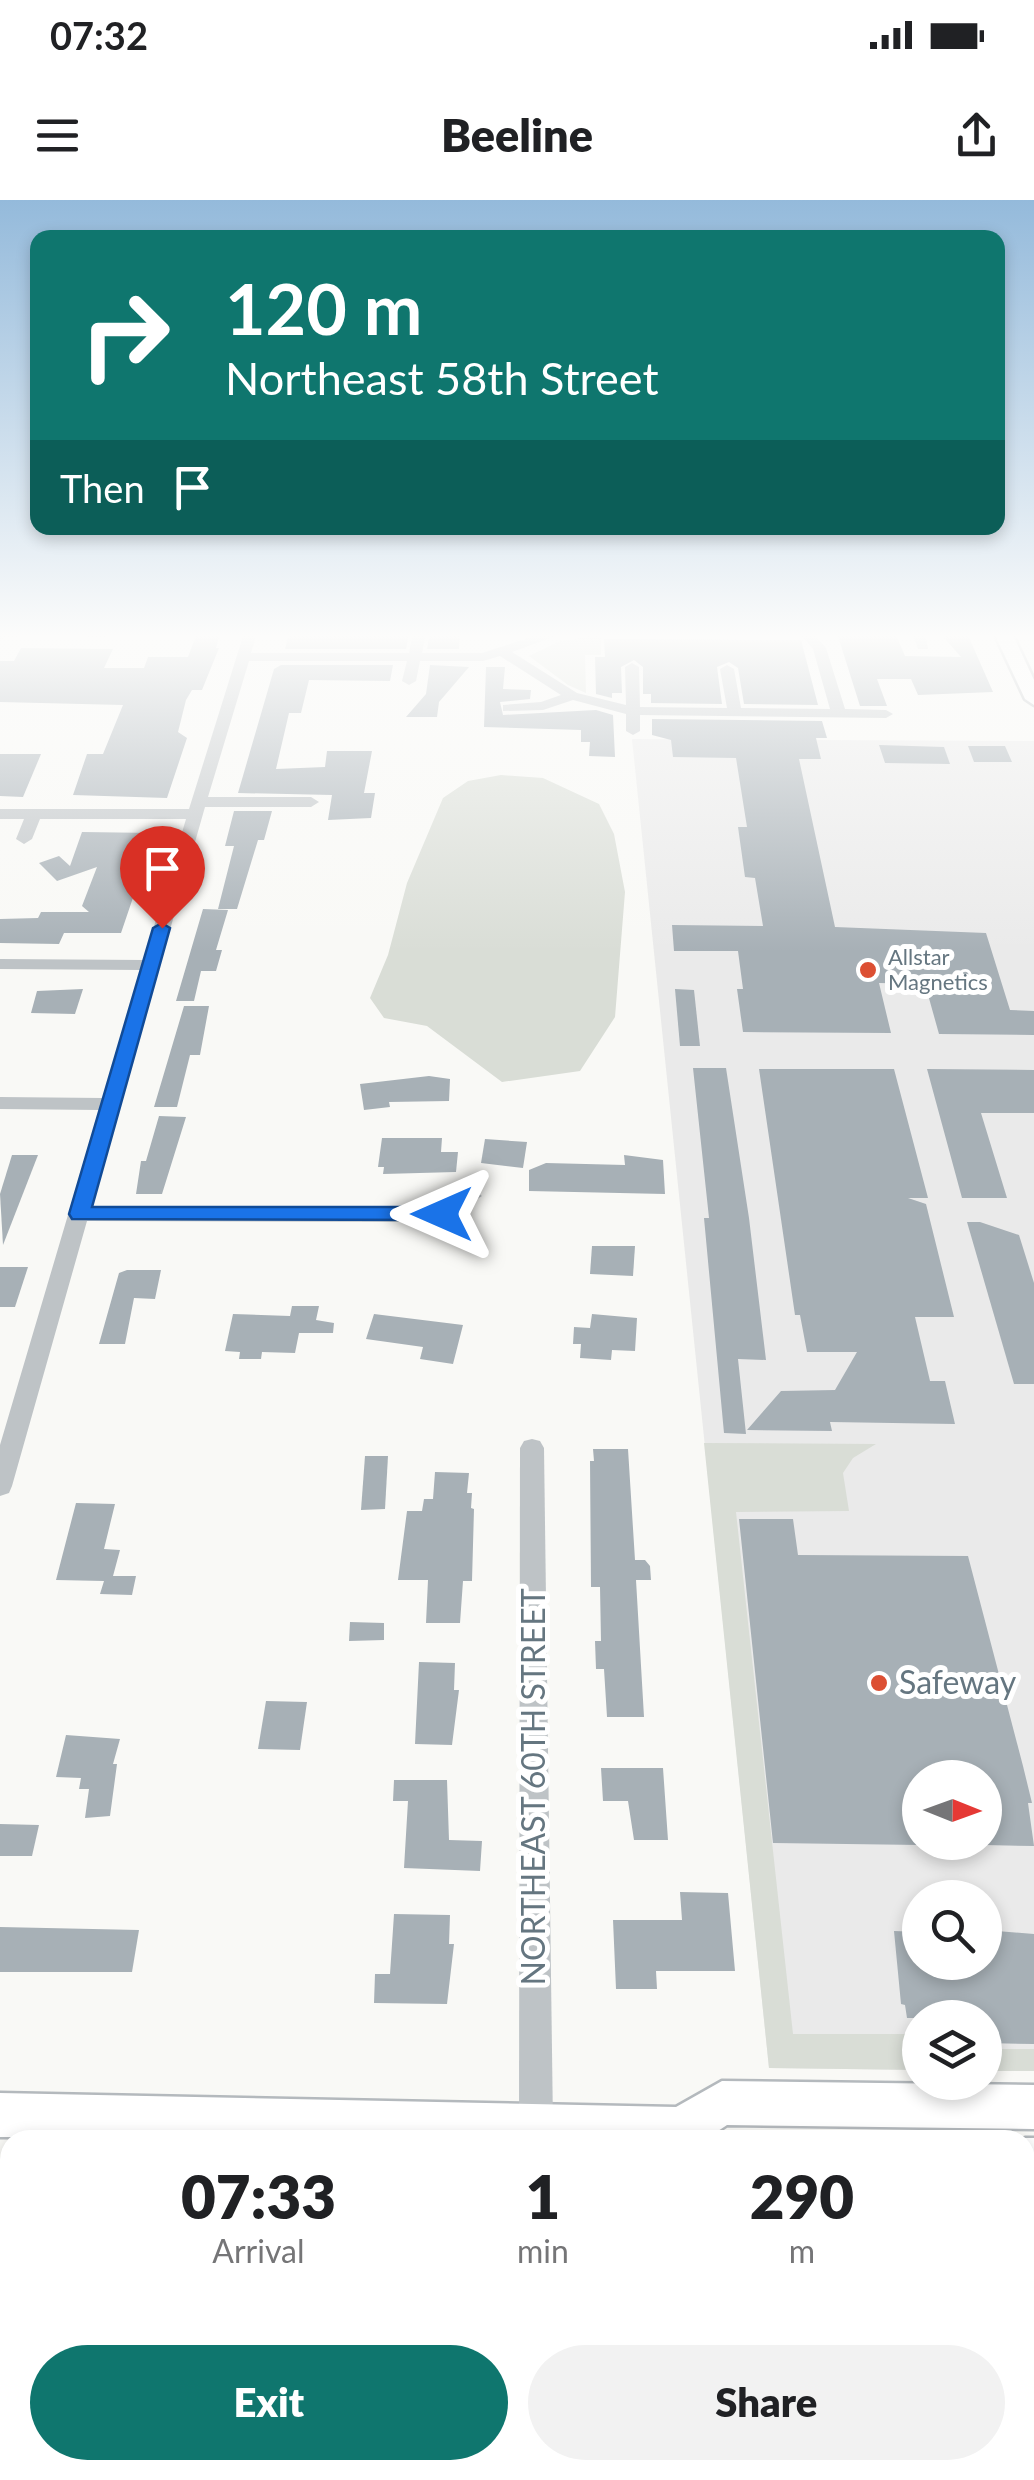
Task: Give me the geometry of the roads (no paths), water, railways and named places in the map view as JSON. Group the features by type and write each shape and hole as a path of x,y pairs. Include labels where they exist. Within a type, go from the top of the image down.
{"main road":[{"path":"695,2130 722,2103 1034,2108"},
{"path":"0,2115 614,2130"}],"street":[{"path":"0,1486 7,1440 80,1214 218,739"},
{"path":"0,814 310,802"},
{"path":"24,838 34,814"},
{"path":"0,964 151,965"},
{"path":"0,1104 112,1104"},
{"path":"80,1214 442,1214 472,1196"},
{"name":"NORTHEAST 60TH STREET","path":"532,1448 536,2126"}],"place":[{"name":"Allstar Magnetics","path":"868,970"},
{"name":"Safeway","path":"879,1683"}]}
